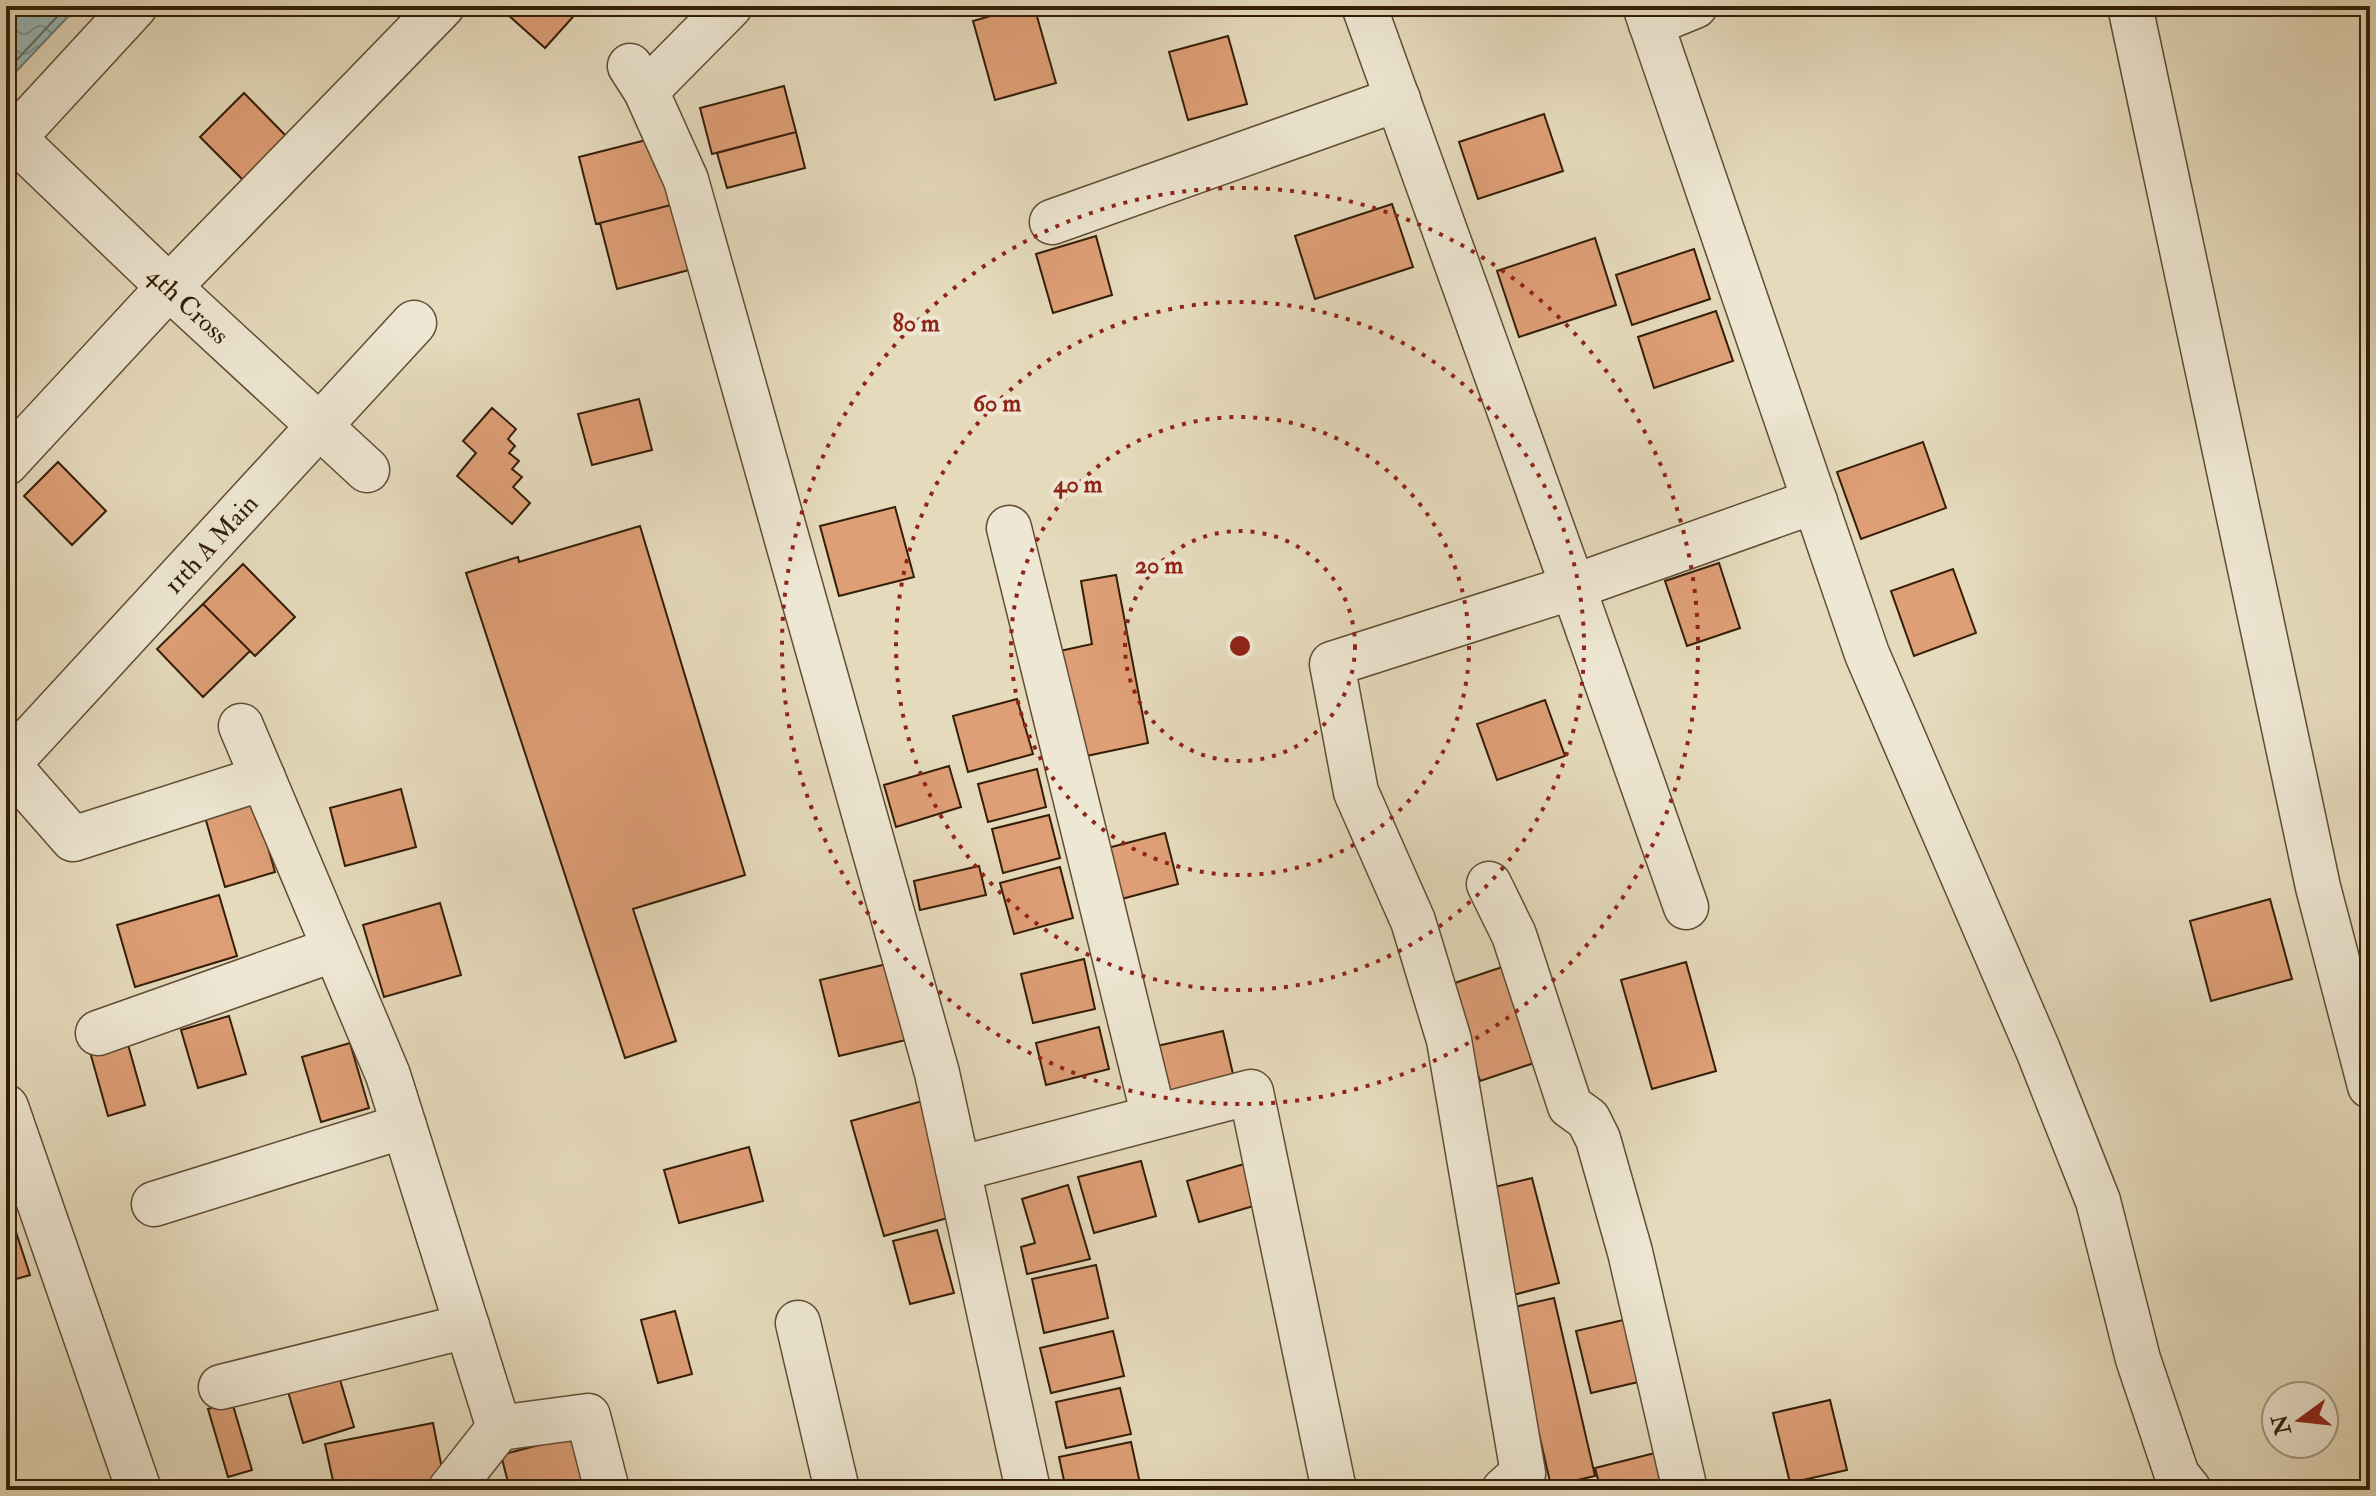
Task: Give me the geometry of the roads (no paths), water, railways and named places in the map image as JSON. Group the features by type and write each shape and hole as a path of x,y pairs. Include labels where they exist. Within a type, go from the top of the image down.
{"street":[{"path":"9,138 135,6"},
{"path":"6,463 169,287 442,6"},
{"path":"730,6 638,79 686,180 937,1073 1028,1490"},
{"path":"1364,6 1686,907"},
{"path":"1695,6 1648,15 1867,654 2038,1050 2098,1201 2138,1359 2177,1475 2189,1490"},
{"path":"2130,6 2318,887 2370,1086"},
{"path":"1052,222 1398,99"},
{"name":"4th Cross","path":"9,138 367,470"},
{"name":"11th A Main","path":"7,765 414,323"},
{"path":"1504,1490 1523,1473 1449,1040 1413,921 1356,792 1332,664 1573,587 1815,501"},
{"path":"1009,528 1154,1117"},
{"path":"241,726 388,1075 499,1428"},
{"path":"7,765 73,839 263,778"},
{"path":"1489,884 1514,935 1570,1106 1588,1119 1598,1139 1630,1252 1685,1490"},
{"path":"98,1033 335,949"},
{"path":"958,1169 1251,1092 1334,1490"},
{"path":"6,1107 139,1490"},
{"path":"154,1204 404,1126"},
{"path":"798,1323 837,1490"},
{"path":"221,1387 467,1326"},
{"path":"450,1490 499,1428 588,1416 607,1490"}],"water":[{"path":"6,6 78,6 12,76 6,71"}]}
